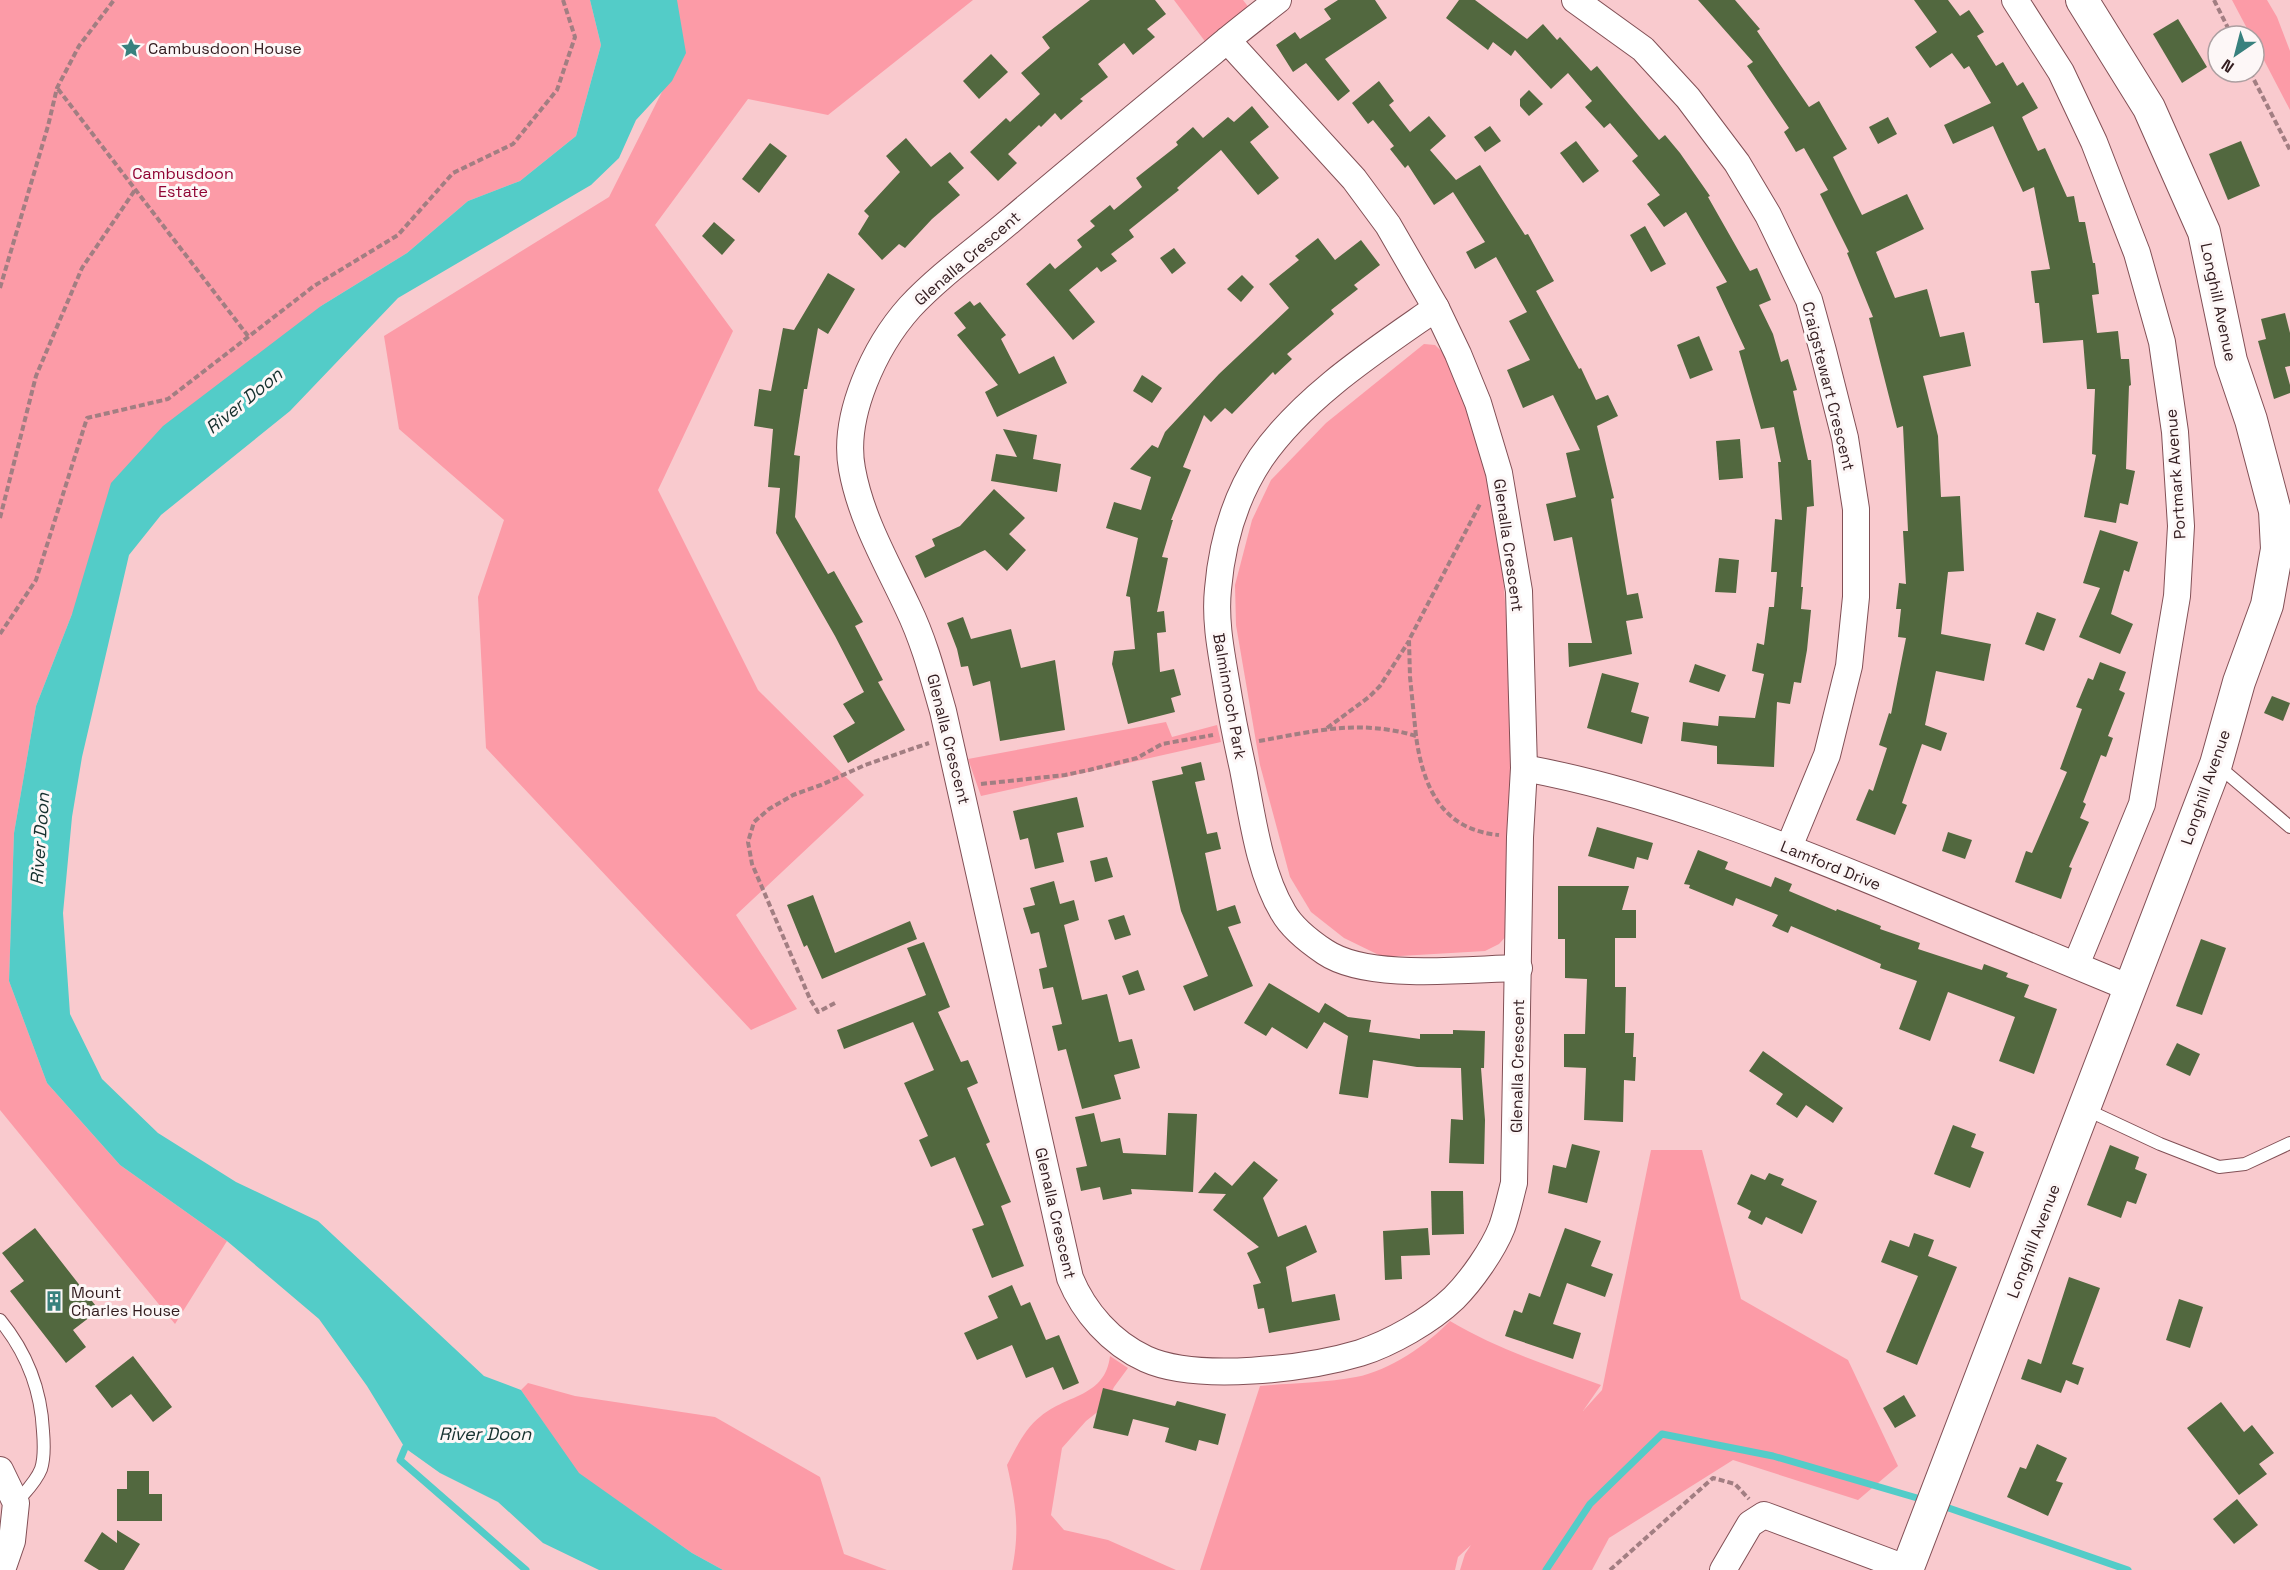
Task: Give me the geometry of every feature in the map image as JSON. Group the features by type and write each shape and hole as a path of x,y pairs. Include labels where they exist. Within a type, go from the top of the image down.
{"street":[{"path":"1227,40 1278,0"},
{"name":"Craigstewart Crescent","path":"1576,0 1643,49 1688,98 1737,163 1768,215 1809,300 1845,438 1856,508 1856,597 1849,666 1827,755 1789,847"},
{"name":"Portmark Avenue","path":"2015,0 2061,72 2094,142 2137,254 2162,342 2176,455 2181,526 2177,596 2142,804 2076,966"},
{"name":"Longhill Avenue","path":"1907,1570 2216,764 2240,682 2267,604 2277,549 2275,511 2251,420 2231,361 2204,232 2149,108 2082,0"},
{"name":"Glenalla Crescent","path":"1227,40 1354,179 1388,225 1436,308 1478,404 1499,473 1519,591 1524,768 1520,837 1514,1183 1501,1228 1476,1271 1453,1299 1419,1324 1390,1341 1360,1353 1320,1362 1234,1371 1198,1371 1171,1367 1145,1359 1119,1342 1096,1321 1079,1300 1070,1278 949,735 928,657 909,609 867,520 851,468 854,416 862,389 880,350 910,307 1227,40"},
{"name":"Balminnoch Park","path":"1436,308 1368,356 1329,388 1292,421 1261,458 1237,502 1223,545 1217,625 1256,836 1272,891 1284,915 1326,954 1360,967 1392,971 1519,968"},
{"name":"Lamford Drive","path":"1524,768 1581,778 1634,793 1789,847 2130,988"},
{"path":"0,1470 16,1503 12,1541 2,1570"},
{"path":"1723,1570 1750,1524 1764,1515 1907,1570"}],"lane":[{"path":"2216,764 2290,827"},
{"path":"2084,1108 2160,1144 2219,1167 2245,1164 2290,1143"},
{"path":"0,1320 30,1367 43,1419 44,1444 41,1469 31,1486 16,1503"}],"path":[{"path":"0,288 57,88 79,46 114,0"},
{"path":"0,634 36,580 87,418 168,399 314,286 398,235 453,173 513,144 557,90 575,37 563,0"},
{"path":"2214,0 2226,24"},
{"path":"2256,84 2290,150"},
{"path":"57,88 248,336"},
{"path":"0,518 36,376 82,268 135,190"},
{"path":"1327,728 1370,697 1380,686 1409,640 1469,523 1499,473"},
{"path":"1409,640 1416,736"},
{"path":"836,1004 818,1012 806,990 753,864 748,842 754,822 769,809 794,795 866,765 949,735"},
{"path":"1610,1570 1713,1478 1735,1484 1764,1515"}],"green space":[{"name":"Cambusdoon Estate","path":"0,0 590,0 601,45 576,136 520,181 468,201 407,253 321,306 72,614 36,706 14,833 9,981 47,1083 120,1165 227,1241 175,1324 0,1110"},
{"path":"669,0 973,0 828,115 748,99 655,225 733,331 658,490 758,690 864,795 736,915 797,1009 751,1030 486,748 478,597 504,520 399,429 384,336 609,197 681,54"},
{"path":"1174,0 1243,0 1256,17 1213,52"},
{"path":"2232,0 2267,0 2277,17 2290,51 2290,110 2266,64 2266,24 2245,24"},
{"path":"1424,344 1435,345 1449,358 1489,437 1502,559 1511,687 1509,933 1499,944 1485,951 1383,957 1344,938 1311,912 1290,877 1260,765 1236,625 1235,585 1252,520 1271,480 1326,423"},
{"path":"1166,722 1172,737 1217,725 1221,742 981,796 968,759"},
{"path":"1651,1150 1702,1150 1741,1299 1848,1360 1898,1466 1858,1500 1733,1460 1609,1538 1592,1570 1460,1570 1465,1554 1471,1545 1458,1557 1455,1570 1200,1570 1260,1386 1332,1381 1369,1374 1407,1355 1431,1339 1450,1321 1505,1349 1601,1385 1583,1411 1602,1390"},
{"path":"1110,1356 1128,1368 1114,1387 1105,1406 1086,1421 1062,1448 1051,1515 1064,1530 1108,1540 1176,1570 1012,1570 1016,1542 1016,1517 1007,1465 1030,1426 1041,1416 1084,1393 1101,1380"},
{"path":"528,1383 575,1396 715,1417 820,1477 844,1554 887,1570 723,1570 692,1553 578,1473 521,1390"}],"water":[{"name":"River Doon","path":"590,0 677,0 686,53 672,81 636,120 619,158 591,185 398,298 290,411 161,515 129,555 82,757 72,817 63,913 70,1014 102,1079 158,1133 236,1182 318,1221 484,1376 521,1390 579,1473 692,1553 723,1570 599,1570 543,1543 498,1502 440,1473 405,1448 367,1386 319,1319 227,1241 120,1165 47,1083 9,981 14,833 36,706 72,614 111,483 163,426 321,306 407,253 468,201 520,181 576,136 601,45"}],"building":[{"path":"1090,0 1155,0 1166,14 1147,29 1155,37 1133,55 1124,43 1098,64 1108,77 1080,99 1083,101 1061,120 1055,113 1008,154 1017,163 998,181 970,152 1006,118 1010,122 1040,94 1021,73 1050,48 1042,37"},
{"path":"1338,0 1375,0 1387,18 1325,59 1350,91 1338,101 1306,63 1293,72 1276,45 1295,32 1300,39 1331,19 1324,9"},
{"path":"1459,0 1475,0 1527,39 1543,24 1557,40 1560,37 1591,71 1597,66 1659,140 1665,135 1680,153 1710,196 1708,197 1750,271 1757,268 1771,300 1759,305 1773,334 1781,362 1788,359 1797,390 1793,391 1808,460 1811,460 1814,506 1807,507 1801,587 1803,587 1801,609 1811,610 1807,650 1801,683 1794,682 1790,704 1777,702 1774,767 1717,764 1717,746 1681,741 1683,722 1718,726 1719,716 1755,718 1764,674 1752,671 1757,643 1764,645 1769,607 1774,607 1777,572 1771,572 1775,519 1782,520 1778,462 1781,462 1774,427 1761,429 1739,351 1745,349 1716,287 1727,282 1686,212 1664,227 1647,204 1660,195 1632,161 1638,156 1610,123 1604,128 1585,107 1592,101 1568,73 1551,89 1515,50 1511,56 1493,42 1488,50 1446,18"},
{"path":"1698,0 1735,0 1760,29 1757,31 1809,107 1819,101 1847,149 1833,157 1862,215 1907,194 1924,229 1876,252 1895,298 1927,289 1940,337 1964,332 1971,366 1923,376 1938,436 1941,497 1960,496 1964,571 1948,572 1941,634 1991,644 1984,681 1936,671 1925,725 1947,733 1941,751 1922,744 1902,803 1907,805 1895,835 1856,820 1869,789 1873,791 1887,748 1879,745 1889,713 1891,714 1906,638 1898,637 1901,609 1896,609 1899,583 1906,584 1903,531 1908,531 1903,426 1897,428 1869,318 1873,317 1847,253 1849,252 1820,194 1828,190 1804,148 1796,152 1784,132 1789,128 1747,66 1753,62"},
{"path":"1914,0 1948,0 1960,16 1969,10 1984,32 1977,36 1996,66 2003,62 2017,86 2023,82 2038,108 2022,117 2038,151 2045,148 2067,197 2074,196 2079,222 2085,222 2093,263 2095,263 2099,294 2092,295 2097,333 2118,331 2121,359 2129,359 2131,385 2129,386 2126,469 2135,471 2128,505 2120,503 2116,523 2084,517 2096,455 2092,454 2095,389 2087,389 2083,340 2043,343 2039,303 2035,303 2031,271 2050,269 2034,187 2023,192 1993,126 1953,144 1944,125 1991,103 1969,66 1964,69 1952,53 1930,68 1915,47 1937,32"},
{"path":"2178,19 2206,68 2182,83 2153,34"},
{"path":"991,54 1008,72 979,99 963,81"},
{"path":"1379,81 1394,101 1389,105 1410,132 1429,116 1446,136 1430,150 1456,180 1480,165 1525,235 1528,234 1554,281 1536,291 1579,369 1581,368 1596,400 1608,395 1618,416 1597,426 1614,498 1611,499 1627,595 1638,593 1643,618 1626,621 1632,654 1569,667 1568,643 1592,643 1572,537 1554,541 1546,504 1576,497 1566,453 1580,450 1553,395 1523,408 1507,370 1530,360 1509,321 1527,312 1496,257 1475,269 1466,252 1485,242 1453,192 1434,205 1408,165 1405,168 1390,149 1394,146 1373,120 1368,124 1352,103"},
{"path":"1529,90 1543,104 1529,116 1520,106 1520,99"},
{"path":"1252,106 1269,127 1250,142 1279,178 1258,195 1221,150 1177,188 1179,190 1129,230 1134,237 1111,254 1117,261 1101,272 1097,267 1069,290 1095,322 1073,340 1026,284 1050,263 1055,269 1082,247 1077,240 1095,226 1090,221 1110,205 1114,210 1142,187 1136,178 1178,145 1176,142 1193,127 1203,138 1228,117 1234,122"},
{"path":"1888,117 1897,134 1878,144 1869,127"},
{"path":"1490,126 1501,141 1485,152 1474,137"},
{"path":"906,138 931,167 950,152 964,168 948,182 960,195 932,219 905,248 899,244 882,260 858,234 869,216 864,211 900,172 886,156"},
{"path":"1576,141 1599,171 1583,183 1560,153"},
{"path":"2241,141 2260,186 2228,200 2209,154"},
{"path":"770,143 787,156 759,193 742,179"},
{"path":"714,222 735,240 722,255 702,236"},
{"path":"1645,226 1666,264 1651,272 1630,235"},
{"path":"1318,238 1335,260 1361,240 1380,265 1354,285 1358,289 1331,310 1334,314 1287,354 1292,359 1275,375 1273,372 1232,414 1225,408 1211,422 1204,415 1183,467 1191,470 1171,520 1173,520 1162,557 1168,558 1157,612 1164,611 1166,632 1157,633 1160,672 1174,669 1181,695 1171,698 1175,712 1128,724 1112,664 1114,651 1135,649 1130,597 1126,596 1138,538 1106,528 1114,502 1141,510 1151,477 1130,469 1152,445 1158,448 1165,432 1219,374 1289,308 1269,284 1299,260 1295,256"},
{"path":"1174,248 1186,263 1172,274 1160,258"},
{"path":"828,273 855,289 828,334 818,328 807,389 804,389 794,455 800,456 795,517 828,574 834,571 863,622 855,626 883,680 878,682 905,730 848,763 833,736 855,723 843,704 864,692 776,533 780,488 768,487 773,429 754,426 759,389 771,391 783,328 794,330"},
{"path":"1242,275 1254,287 1241,302 1227,289"},
{"path":"970,301 974,306 980,302 1006,335 1001,339 1019,374 1054,356 1067,383 997,417 985,392 998,385 957,335 966,328 954,313"},
{"path":"2285,313 2290,333 2290,366 2285,367 2290,393 2274,399 2258,341 2266,339 2261,319"},
{"path":"1699,336 1713,370 1690,379 1677,345"},
{"path":"1142,375 1162,388 1152,403 1133,391"},
{"path":"1003,429 1037,435 1033,459 1061,464 1057,492 991,481 996,454 1017,457"},
{"path":"1740,439 1743,478 1719,480 1716,441"},
{"path":"994,489 1025,518 1009,534 1026,550 1007,571 985,550 925,578 915,556 935,546 932,539 960,526"},
{"path":"2100,530 2138,542 2129,572 2124,570 2111,614 2133,624 2120,654 2079,637 2100,588 2083,583"},
{"path":"1719,558 1739,560 1736,593 1715,592"},
{"path":"2037,612 2056,619 2044,651 2025,644"},
{"path":"963,617 971,639 1011,629 1021,668 1055,660 1065,730 1000,741 990,681 973,686 968,666 961,667 947,623"},
{"path":"2100,662 2126,672 2119,690 2125,693 2108,736 2113,738 2106,757 2101,755 2083,802 2086,804 2080,818 2089,822 2069,867 2072,868 2061,899 2015,882 2026,851 2032,853 2067,772 2060,769 2082,709 2076,707 2088,678 2093,680"},
{"path":"1695,664 1726,675 1719,692 1689,682"},
{"path":"1602,673 1639,683 1631,712 1649,717 1642,744 1587,728"},
{"path":"2272,696 2290,703 2283,721 2264,713"},
{"path":"1201,762 1205,780 1195,782 1207,834 1217,832 1221,849 1205,853 1217,911 1235,905 1241,923 1228,927 1253,986 1194,1011 1183,986 1208,976 1181,911 1152,781 1183,774 1181,767"},
{"path":"1077,797 1084,827 1057,833 1064,862 1035,869 1028,838 1020,840 1013,811"},
{"path":"1597,827 1653,843 1648,860 1637,857 1634,869 1588,856"},
{"path":"1948,832 1972,840 1965,859 1942,851"},
{"path":"1698,850 1728,862 1725,869 1771,887 1775,877 1792,884 1789,891 1920,943 1918,949 1982,970 1984,964 2008,973 2006,977 2029,985 2024,997 2057,1009 2034,1074 1999,1061 2015,1017 1948,992 1930,1041 1899,1029 1917,981 1880,968 1881,964 1791,926 1788,933 1772,926 1778,915 1736,898 1733,906 1689,888 1690,885 1684,884"},
{"path":"1107,857 1113,877 1095,882 1090,861"},
{"path":"1054,881 1060,904 1074,900 1079,920 1064,925 1082,1000 1107,994 1119,1042 1132,1039 1140,1068 1114,1075 1121,1099 1082,1109 1066,1049 1058,1051 1052,1026 1062,1024 1053,987 1043,989 1039,969 1047,967 1039,932 1031,934 1023,908 1035,905 1030,888"},
{"path":"1558,886 1629,886 1622,910 1636,910 1636,938 1615,938 1615,987 1626,987 1625,1033 1634,1033 1633,1057 1636,1057 1635,1081 1624,1080 1623,1122 1584,1120 1586,1068 1564,1067 1564,1034 1585,1034 1587,979 1565,978 1565,939 1558,939"},
{"path":"813,895 835,953 910,921 917,939 822,979 807,945 804,947 787,905"},
{"path":"1124,915 1131,935 1115,940 1108,920"},
{"path":"2201,939 2226,948 2202,1015 2176,1006"},
{"path":"924,942 950,1007 938,1012 961,1062 968,1060 978,1083 967,1088 990,1142 986,1144 1011,1202 1001,1206 1024,1266 992,1278 972,1229 984,1225 955,1157 931,1167 919,1140 928,1136 904,1083 934,1070 913,1022 844,1049 837,1030 926,995 907,948"},
{"path":"1138,970 1145,990 1129,995 1122,976"},
{"path":"1269,983 1319,1013 1325,1003 1348,1017 1371,1020 1369,1032 1420,1039 1420,1034 1453,1034 1453,1030 1485,1031 1484,1068 1481,1068 1485,1120 1484,1164 1449,1163 1451,1119 1463,1120 1461,1068 1417,1067 1373,1060 1368,1098 1339,1094 1348,1036 1324,1022 1307,1049 1272,1027 1266,1036 1244,1023"},
{"path":"2177,1043 2200,1054 2190,1076 2166,1065"},
{"path":"1763,1051 1843,1108 1833,1123 1806,1105 1797,1118 1776,1104 1783,1094 1749,1071"},
{"path":"1094,1113 1101,1142 1120,1138 1123,1153 1166,1155 1168,1113 1197,1114 1193,1192 1131,1189 1132,1194 1103,1200 1100,1187 1081,1191 1076,1168 1087,1166 1075,1117"},
{"path":"1953,1125 1976,1134 1971,1147 1984,1152 1970,1188 1934,1174"},
{"path":"1572,1144 1600,1151 1587,1203 1548,1193 1553,1165 1566,1168"},
{"path":"2110,1145 2139,1157 2135,1169 2147,1174 2136,1204 2127,1201 2121,1218 2087,1205"},
{"path":"1254,1161 1278,1180 1263,1198 1278,1237 1306,1225 1317,1252 1286,1267 1292,1302 1335,1294 1340,1320 1269,1333 1264,1308 1258,1309 1253,1285 1261,1283 1247,1253 1259,1247 1213,1210 1226,1194 1198,1193 1215,1172 1232,1186"},
{"path":"1769,1173 1784,1179 1781,1185 1817,1201 1802,1234 1766,1217 1762,1225 1748,1218 1751,1211 1737,1204 1751,1174 1765,1180"},
{"path":"1431,1191 1463,1191 1464,1234 1432,1235"},
{"name":"Mount Charles House","path":"35,1228 99,1310 73,1330 86,1347 66,1363 10,1291 24,1281 2,1253"},
{"path":"1428,1228 1430,1255 1401,1256 1402,1279 1385,1280 1383,1231"},
{"path":"1565,1228 1601,1241 1591,1266 1613,1274 1605,1297 1567,1283 1553,1324 1581,1333 1573,1359 1505,1336 1514,1310 1522,1313 1529,1293 1540,1297"},
{"path":"1914,1233 1934,1240 1928,1256 1957,1267 1917,1365 1886,1352 1918,1276 1881,1262 1890,1240 1909,1247"},
{"path":"2069,1277 2100,1288 2072,1364 2084,1368 2078,1385 2066,1380 2061,1393 2021,1379 2028,1359 2041,1364"},
{"path":"1012,1285 1021,1306 1030,1302 1046,1340 1059,1335 1079,1383 1063,1390 1053,1367 1026,1378 1012,1345 977,1360 964,1333 998,1318 988,1296"},
{"path":"2179,1299 2203,1307 2190,1348 2166,1340"},
{"path":"133,1356 172,1407 153,1422 131,1394 112,1408 95,1386"},
{"path":"1103,1388 1175,1406 1177,1401 1226,1414 1218,1445 1199,1440 1196,1451 1165,1442 1169,1428 1133,1419 1128,1436 1093,1428"},
{"path":"1904,1395 1916,1416 1895,1428 1883,1408"},
{"path":"2221,1402 2244,1432 2252,1425 2274,1453 2259,1464 2267,1474 2239,1495 2187,1428"},
{"path":"2037,1444 2067,1458 2056,1481 2063,1483 2048,1516 2007,1497 2020,1467 2026,1469"},
{"path":"127,1471 149,1471 149,1494 162,1494 162,1521 117,1521 117,1489 127,1489"},
{"path":"2237,1499 2258,1525 2234,1544 2213,1519"},
{"path":"117,1530 140,1544 124,1570 99,1570 84,1561 102,1532 117,1543"}],"waterway":[{"path":"1546,1570 1590,1504 1662,1434 1773,1456 1924,1500"},
{"path":"405,1448 400,1460 526,1570"},
{"path":"1940,1505 2128,1570"}],"place":[{"name":"Cambusdoon House","path":"131,48"},
{"name":"Mount Charles House","path":"54,1301"}]}
